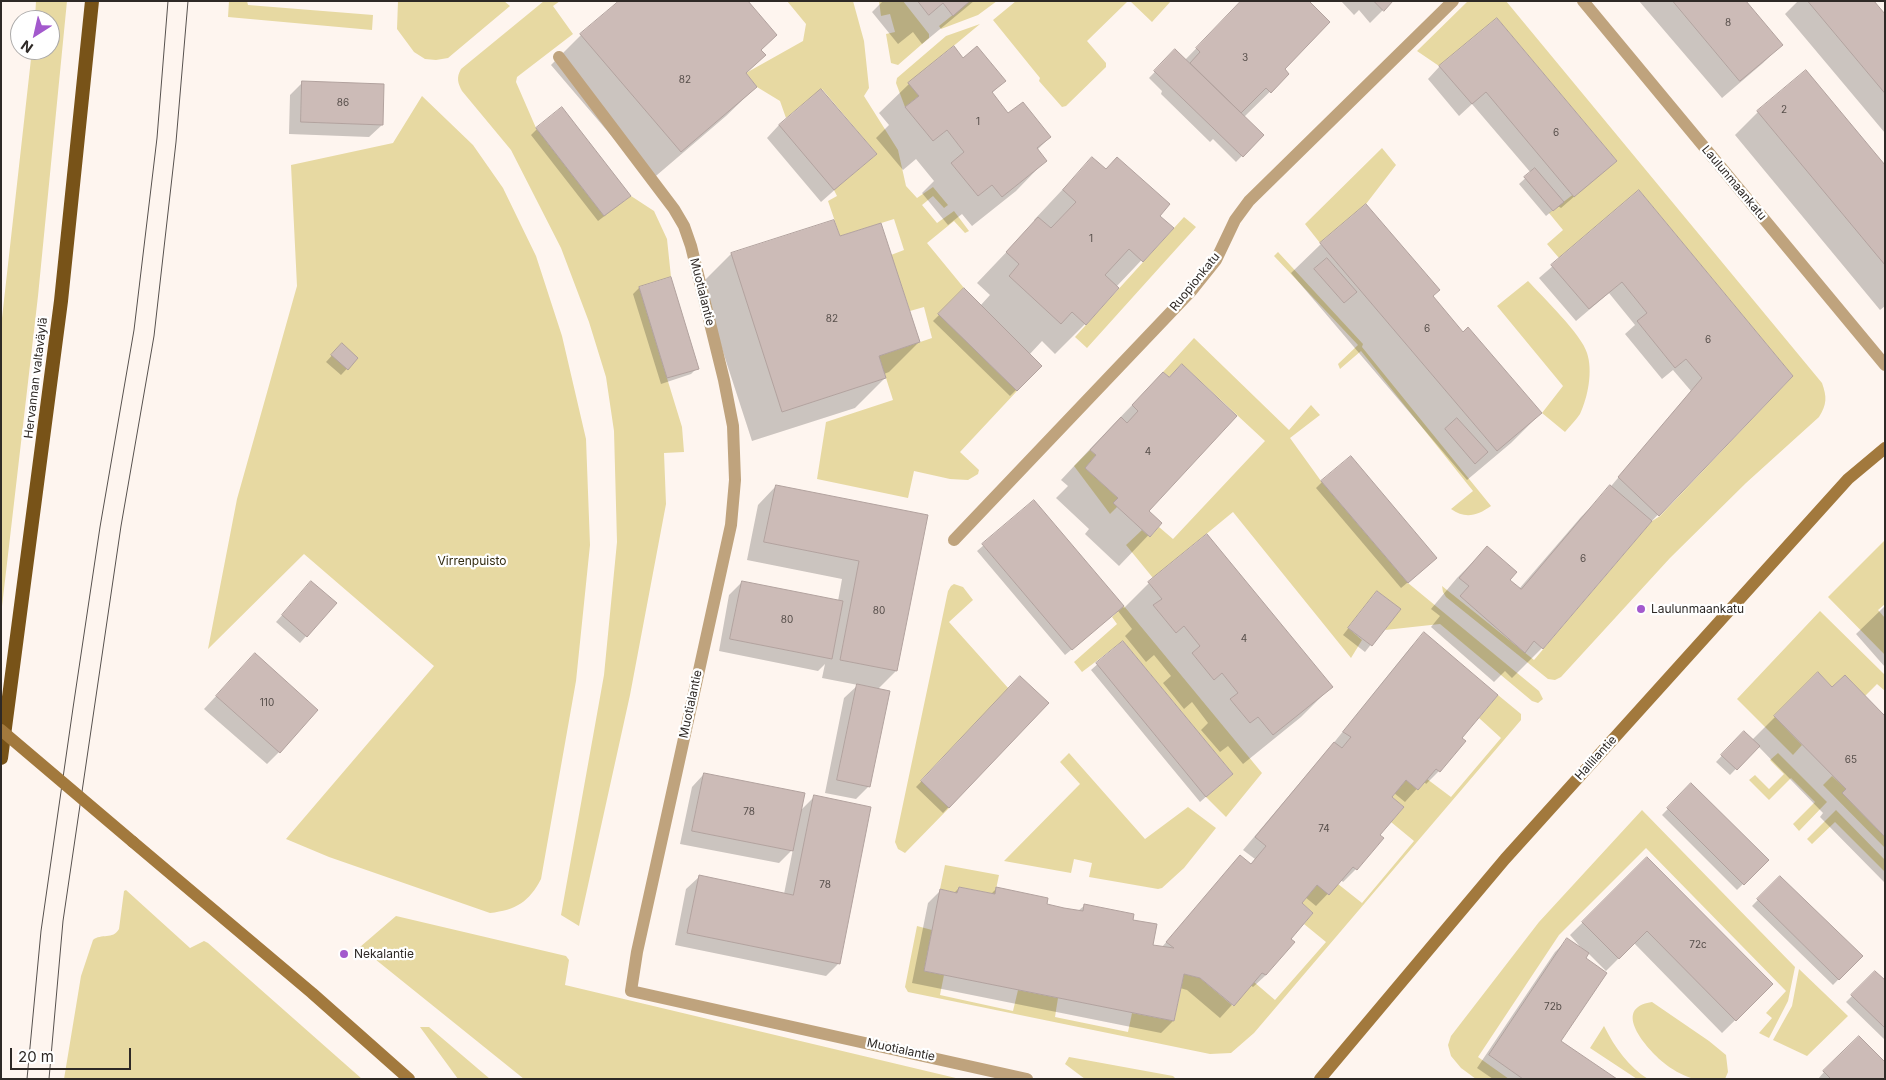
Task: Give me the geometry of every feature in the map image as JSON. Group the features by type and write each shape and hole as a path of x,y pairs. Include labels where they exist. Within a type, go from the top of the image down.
{"highway":[{"name":"Hervannan valtaväylä","path":"1,758 61,301 92,1"}],"main road":[{"name":"Hallilantie","path":"1320,1079 1538,822 1848,479 1885,448"},
{"path":"1,730 312,992 409,1079"}],"street":[{"name":"Ruopionkatu","path":"954,540 1192,290 1216,260 1235,220 1249,201 1453,1"},
{"name":"Laulunmaankatu","path":"1583,1 1885,365"},
{"name":"Muotialantie","path":"559,57 674,209 684,226 691,246 724,380 733,426 735,480 730,525 637,952 631,991 1027,1079"}],"green space":[{"path":"36,1 67,1 38,296 1,615 1,327 31,60 60,60 60,10 36,10"},
{"path":"229,1 247,1 248,5 373,15 372,30 228,17"},
{"path":"398,1 504,1 510,6 448,58 436,60 425,59 414,52 397,29"},
{"path":"544,1 560,1 553,6 573,34 517,77 516,82 536,128 604,216 631,196 654,211 667,239 671,277 639,287 682,427 684,452 664,453 666,504 630,695 579,926 561,915 604,675 617,542 614,431 606,377 589,322 561,248 511,150 462,91 458,80 461,69"},
{"path":"787,1 853,1 864,41 869,88 864,96 898,150 906,186 917,198 933,187 948,205 944,208 933,196 922,205 937,223 954,211 969,231 965,233 954,221 927,243 964,288 939,314 1017,391 960,452 979,470 978,474 968,480 950,479 914,471 908,498 817,479 826,422 893,400 879,356 932,338 924,307 910,311 891,255 904,250 894,219 840,236 828,201 837,196 834,190 877,154 822,89 786,118 780,101 757,87 746,73 803,41 806,24"},
{"path":"879,1 903,1 929,34 929,38 898,65 891,63 886,34 895,32 890,14 881,16"},
{"path":"970,1 997,1 978,15 941,29 939,26"},
{"path":"1016,1 1128,1 1087,41 1106,63 1106,67 1066,106 1062,107 1039,81 1040,78 993,20"},
{"path":"1130,1 1171,1 1152,22"},
{"path":"1468,1 1506,1 1822,383 1825,392 1825,404 1819,417 1746,483 1670,558 1561,677 1555,680 1548,679 1446,597 1442,586 1534,660 1652,521 1660,516 1793,376 1639,190 1559,258 1547,244 1563,230 1549,213 1617,161 1497,18 1439,66 1417,51"},
{"path":"980,24 909,83 919,96 905,107 896,83 897,78 946,36"},
{"name":"Virrenpuisto","path":"422,96 473,145 503,188 536,256 562,336 586,439 590,545 576,681 541,879 532,894 521,904 507,910 490,913 329,857 286,839 434,666 304,554 208,649 237,499 297,286 291,165 393,143"},
{"path":"1382,148 1396,165 1366,204 1320,243 1305,224"},
{"path":"1184,217 1196,227 1087,348 1075,337"},
{"path":"1278,252 1363,344 1362,347 1491,506 1471,515 1461,514 1451,509 1473,491 1361,351 1340,369 1338,364 1358,345 1274,256"},
{"path":"1528,281 1578,336 1584,345 1589,360 1590,376 1585,400 1580,414 1565,432 1542,413 1563,386 1497,306"},
{"path":"1194,338 1289,430 1311,405 1320,415 1290,438 1321,481 1408,583 1539,691 1543,699 1538,703 1532,701 1440,624 1385,630 1400,609 1377,591 1348,628 1362,640 1351,658 1233,512 1153,578 1126,545 1142,530 1150,537 1159,527 1173,539 1265,441 1182,364 1169,377 1163,372"},
{"path":"1090,450 1096,455 1085,468 1118,498 1117,507 1110,514 1074,466"},
{"path":"1885,540 1885,604 1878,610 1885,618 1885,655 1828,597"},
{"path":"954,584 963,587 973,600 949,622 1009,689 921,780 949,808 905,853 898,849 895,842 948,591"},
{"path":"1124,606 1262,773 1226,817 1206,797 1233,774 1123,641 1082,672 1074,662 1117,624 1112,617"},
{"path":"1820,611 1885,675 1885,691 1877,684 1865,696 1845,675 1832,687 1818,672 1774,716 1802,745 1793,755 1737,699"},
{"path":"1498,695 1521,714 1521,720 1254,1033 1231,1053 1210,1054 908,992 905,987 917,926 932,930 924,971 944,975 940,995 1013,1011 1018,990 1058,998 1055,1017 1128,1032 1132,1013 1174,1021 1184,974 1200,978 1233,1006 1254,982 1275,1000 1326,942 1304,924 1313,913 1302,903 1317,885 1338,884 1362,903 1414,841 1391,822 1404,807 1392,797 1406,780 1418,790 1427,779 1451,797 1501,738 1479,718"},
{"path":"1069,753 1145,839 1188,807 1216,828 1184,868 1162,888 1158,889 1089,877 1092,863 1074,859 1071,873 1004,861 1080,784 1060,762"},
{"path":"1778,753 1827,802 1799,831 1793,824 1815,802 1791,778 1769,800 1749,780 1755,775 1769,789 1784,774 1770,760"},
{"path":"1832,776 1846,789 1842,793 1885,837 1885,848 1823,785"},
{"path":"1642,810 1795,967 1788,1001 1769,1038 1759,1033 1772,1018 1766,1013 1786,991 1646,848 1559,935 1478,1057 1509,1079 1476,1079 1461,1068 1451,1056 1448,1045 1451,1036 1539,922"},
{"path":"1836,810 1885,860 1885,872 1835,822 1812,844 1807,839"},
{"path":"945,865 999,875 995,894 959,887 957,893 940,889"},
{"path":"126,890 190,948 204,941 208,943 362,1079 64,1079 81,976 93,940 114,934 119,929 124,891"},
{"path":"396,916 566,956 569,960 565,985 960,1079 524,1079 360,947"},
{"path":"1799,969 1848,1016 1807,1056 1773,1040 1792,1006"},
{"path":"1652,1002 1726,1055 1728,1072 1725,1079 1691,1078 1677,1072 1657,1057 1636,1030 1633,1020 1634,1012 1640,1006"},
{"path":"1604,1026 1623,1056 1648,1079 1637,1079 1590,1048"},
{"path":"420,1027 429,1027 490,1079 458,1079"},
{"path":"1069,1057 1173,1076 1176,1079 1085,1079 1065,1064"}],"building":[{"path":"619,1 748,1 777,35 761,50 766,55 746,73 757,87 681,152 580,34"},
{"path":"918,1 970,1 953,16 943,3 929,15"},
{"path":"1241,1 1309,1 1330,22 1285,69 1289,74 1271,93 1266,88 1241,113 1190,63 1200,52 1196,48"},
{"path":"1374,1 1393,1 1384,11"},
{"path":"1673,1 1746,1 1783,45 1740,81"},
{"path":"1808,1 1874,1 1885,14 1885,93"},
{"path":"1497,18 1617,161 1574,197 1486,92 1472,104 1439,66"},
{"path":"954,46 963,58 977,46 1006,81 992,92 1008,113 1023,102 1051,137 1037,148 1047,161 1002,197 992,185 978,196 951,163 964,152 947,130 933,141 905,107 919,96 908,83"},
{"path":"1175,49 1264,135 1243,157 1154,71"},
{"path":"1806,70 1885,165 1885,265 1757,111"},
{"path":"302,81 384,84 383,125 301,122"},
{"path":"821,89 877,154 834,190 779,125"},
{"path":"562,107 631,196 604,216 536,128"},
{"path":"1092,157 1106,169 1117,157 1170,204 1160,216 1174,228 1143,262 1129,249 1105,275 1119,288 1086,325 1072,312 1061,324 1009,276 1019,264 1006,252 1038,217 1051,228 1076,202 1063,190"},
{"path":"1535,168 1564,202 1553,211 1524,177"},
{"path":"1639,190 1793,376 1659,516 1618,477 1702,378 1686,359 1675,368 1637,321 1647,313 1622,282 1589,309 1551,265"},
{"path":"1366,204 1440,290 1433,296 1463,332 1468,327 1542,413 1497,451 1320,243"},
{"path":"834,220 840,236 881,223 920,342 879,356 886,378 782,412 731,253"},
{"path":"1327,258 1357,292 1344,303 1314,269"},
{"path":"671,277 699,369 667,378 639,287"},
{"path":"964,288 1042,366 1017,391 938,314"},
{"path":"342,343 358,358 348,370 331,355"},
{"path":"1182,364 1237,416 1149,511 1162,523 1150,537 1113,503 1118,498 1085,468 1096,455 1090,450 1121,417 1127,423 1138,411 1132,405 1163,372 1169,377"},
{"path":"1457,418 1488,452 1475,464 1445,429"},
{"path":"1351,456 1437,558 1408,583 1321,481"},
{"path":"776,485 928,515 897,671 840,660 859,561 764,542"},
{"path":"1610,485 1652,521 1543,649 1534,641 1525,653 1460,596 1469,586 1459,578 1487,546 1517,572 1510,580 1521,589"},
{"path":"1034,500 1124,606 1072,650 982,544"},
{"path":"1207,534 1333,687 1273,735 1258,717 1250,723 1230,699 1238,693 1222,673 1214,680 1192,653 1200,646 1184,626 1176,633 1153,605 1162,599 1148,582"},
{"path":"311,581 337,603 307,637 282,615"},
{"path":"742,581 843,601 832,659 730,639"},
{"path":"1377,591 1401,609 1372,646 1348,628"},
{"path":"1424,632 1498,695 1462,738 1466,741 1440,772 1436,769 1418,790 1406,780 1392,797 1404,807 1380,835 1384,838 1357,870 1353,867 1329,895 1317,885 1302,903 1313,913 1291,939 1295,942 1266,975 1262,973 1234,1006 1200,978 1184,974 1174,1021 924,971 940,889 957,893 959,887 995,894 996,887 1048,898 1047,904 1064,908 1083,911 1084,904 1134,914 1133,920 1157,924 1153,945 1174,948 1166,942 1240,855 1251,864 1266,846 1255,837 1334,742 1342,748 1351,737 1343,732"},
{"path":"1123,641 1233,774 1206,797 1096,663"},
{"path":"255,653 318,710 280,753 216,696"},
{"path":"1818,672 1832,687 1845,675 1885,716 1885,837 1842,793 1846,789 1774,716"},
{"path":"1020,676 1049,703 949,808 921,781"},
{"path":"857,684 890,691 870,787 837,780"},
{"path":"1744,731 1760,746 1737,770 1721,755"},
{"path":"704,773 805,793 793,851 692,831"},
{"path":"1691,783 1769,860 1744,885 1667,808"},
{"path":"814,795 871,807 840,964 687,933 699,875 793,895"},
{"path":"1647,857 1773,984 1736,1021 1647,931 1619,959 1582,922"},
{"path":"1780,876 1863,956 1839,980 1757,899"},
{"path":"1567,938 1589,953 1586,958 1607,973 1561,1041 1617,1079 1523,1079 1489,1055"},
{"path":"1875,971 1885,980 1885,1028 1851,995"},
{"path":"1859,1036 1885,1062 1885,1079 1831,1079 1823,1071"}],"tram line":[{"path":"27,1079 41,931 100,527 134,330 157,138 168,1"},
{"path":"49,1079 63,921 121,526 154,336 176,142 188,1"}],"place":[{"name":"Laulunmaankatu","path":"1641,609"},
{"name":"Nekalantie","path":"344,954"}]}
